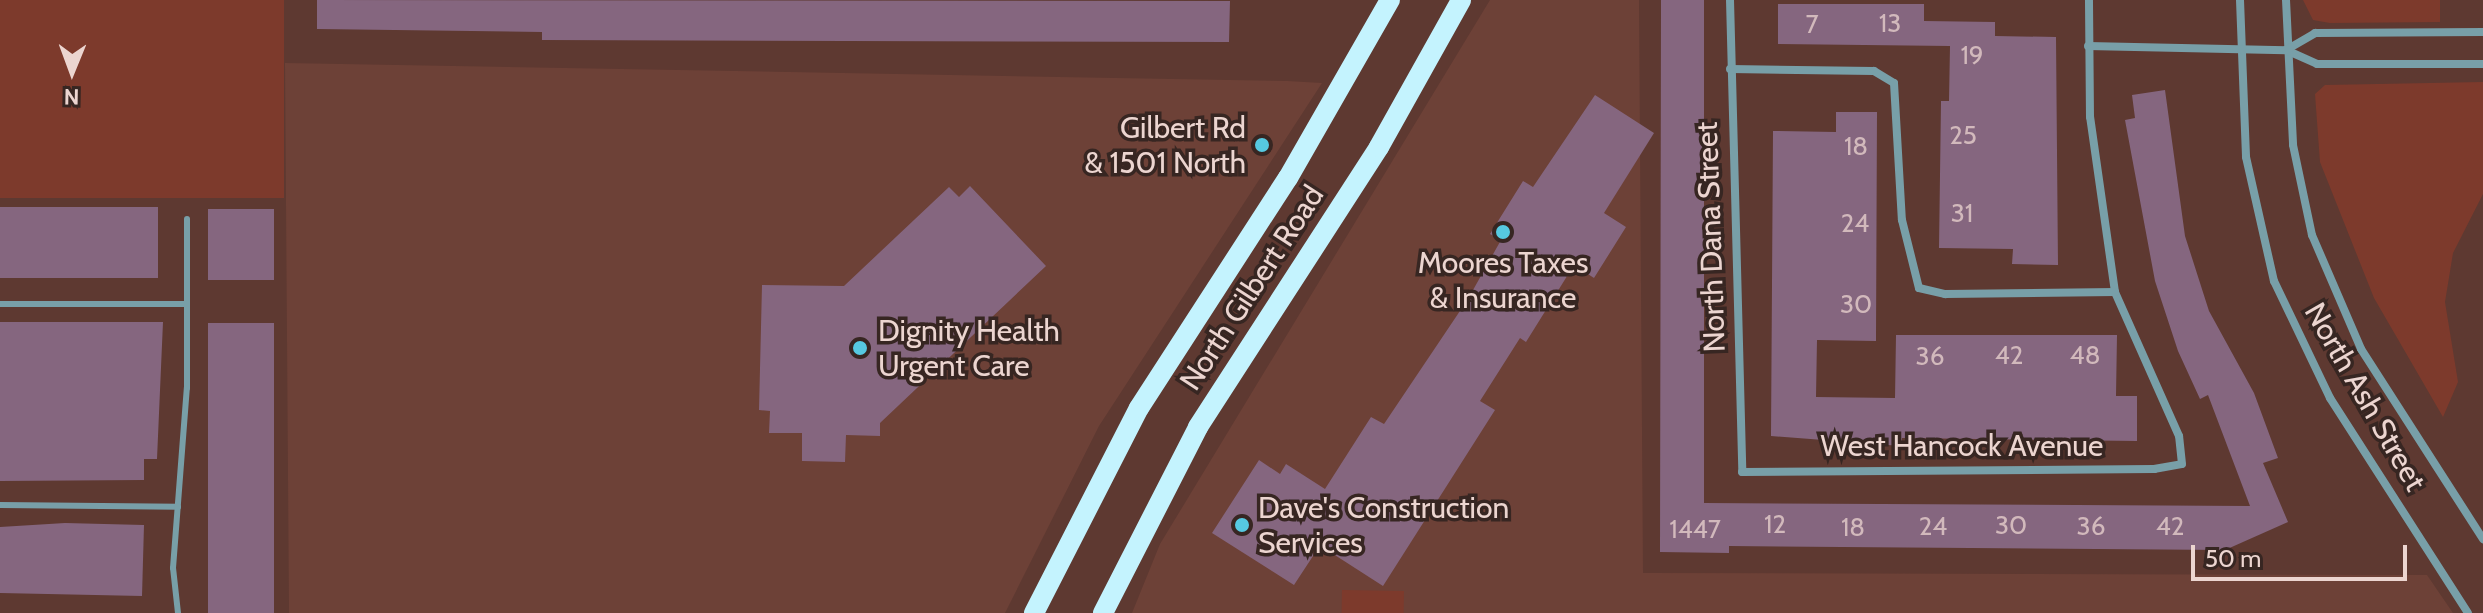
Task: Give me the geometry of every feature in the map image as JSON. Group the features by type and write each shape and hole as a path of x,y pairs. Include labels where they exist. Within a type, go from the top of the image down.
{"main road":[{"name":"North Gilbert Road","path":"1034,613 1139,408 1288,178 1390,0"},
{"name":"North Gilbert Road","path":"1103,613 1198,427 1379,147 1461,0"}],"street":[{"name":"North Dana Street","path":"1730,0 1742,472"},
{"path":"1730,69 1874,71 1894,83 1902,220 1919,288 1945,294 2115,292 2088,46 2089,0"},
{"name":"North Ash Street","path":"2240,0 2248,172 2274,281 2330,398 2468,613"},
{"name":"North Ash Street","path":"2286,0 2286,50 2301,194 2335,293 2391,400 2483,539"},
{"path":"2286,50 2315,33 2483,32"},
{"path":"2088,46 2286,50 2317,64 2483,64"},
{"name":"West Hancock Avenue","path":"1742,472 2182,464 2179,436 2115,292"}],"lane":[{"path":"178,613 178,507 187,219"},
{"path":"0,304 186,304"},
{"path":"0,505 178,507"}],"shaded area":[{"path":"0,0 284,0 284,198 0,198"},
{"path":"1490,0 1639,0 1643,573 2427,575 2453,613 1132,613 1160,544"},
{"path":"2303,0 2440,0 2440,22 2330,23 2313,20"},
{"path":"285,63 1322,83 1099,426 1005,613 289,613"},
{"path":"2483,82 2483,194 2453,253 2445,302 2458,382 2443,417 2374,298 2320,162 2315,94 2325,85"},
{"path":"1342,590 1404,591 1404,613 1342,613"}],"building":[{"path":"317,0 1230,1 1229,42 542,40 542,32 317,29"},
{"path":"1661,0 1704,0 1704,503 2250,506 2208,395 2200,399 2178,351 2155,281 2125,120 2135,118 2132,95 2165,90 2185,236 2209,311 2254,393 2278,458 2263,463 2288,522 2225,550 1729,546 1729,553 1660,552"},
{"path":"1778,4 1924,4 1924,21 1995,22 1995,36 2056,37 2058,265 2012,264 2013,249 1939,248 1941,101 1949,101 1950,46 1778,44"},
{"path":"1595,95 1654,133 1604,213 1626,227 1594,278 1574,265 1526,342 1520,338 1480,401 1495,410 1383,586 1313,541 1313,556 1294,585 1212,533 1259,460 1280,474 1286,464 1325,489 1371,417 1384,424 1468,299 1501,240 1490,234 1523,181 1533,187"},
{"path":"1836,112 1877,112 1876,341 1817,340 1816,397 1895,398 1896,335 2117,335 2116,396 2137,396 2137,441 1902,438 1901,446 1771,436 1773,131 1836,132"},
{"name":"Dignity Health Urgent Care","path":"970,186 1046,266 880,423 880,436 846,435 845,462 802,461 802,433 769,433 770,411 759,410 762,285 844,286 949,187 959,197"},
{"path":"0,207 158,207 158,278 0,278"},
{"path":"208,209 274,209 274,280 208,280"},
{"path":"0,322 163,322 157,459 144,459 144,480 0,481"},
{"path":"208,323 274,323 274,613 208,613"},
{"path":"65,523 144,525 142,596 0,593 0,527"}],"place":[{"name":"Gilbert Rd & 1501 North","path":"1262,145"},
{"name":"Moores Taxes & Insurance","path":"1503,232"},
{"name":"Dignity Health Urgent Care","path":"860,348"},
{"name":"Dave's Construction Services","path":"1242,525"}]}
